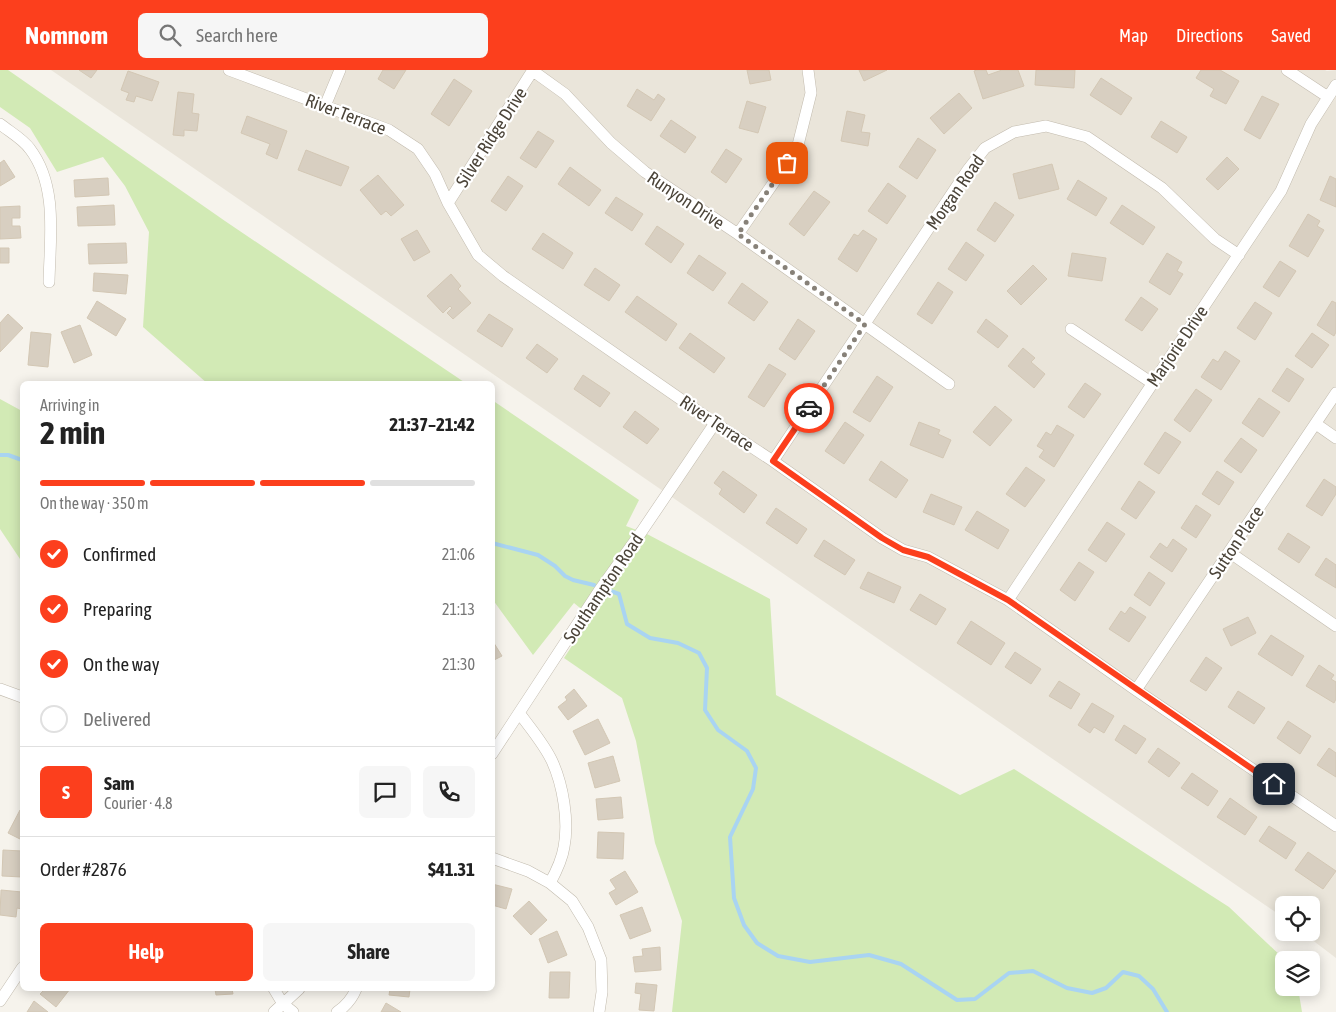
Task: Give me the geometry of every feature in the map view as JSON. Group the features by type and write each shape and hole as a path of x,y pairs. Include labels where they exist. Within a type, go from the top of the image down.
{"street":[{"name":"River Terrace","path":"231,70 389,130 418,150 435,174 448,203 478,255 503,276 882,538 903,550 935,560 1008,600 1336,826"},
{"path":"325,106 340,70"},
{"name":"Runyon Drive","path":"533,70 565,94 611,143 645,172 738,234 949,384"},
{"name":"Silver Ridge Drive","path":"448,203 533,70"},
{"path":"738,234 797,149 811,93 808,70"},
{"path":"1287,70 1328,97"},
{"name":"Marjorie Drive","path":"1008,600 1281,191 1311,124 1336,85"},
{"path":"0,124 26,143 44,177 50,206 49,282"},
{"name":"Morgan Road","path":"773,461 967,171 985,148 1014,132 1046,126 1087,137 1162,188 1215,239 1238,256"},
{"path":"1071,329 1152,383"},
{"name":"Sutton Place","path":"1136,690 1336,393"},
{"name":"Southampton Road","path":"495,751 599,591 715,423"},
{"path":"1316,424 1336,438"},
{"path":"1229,552 1336,626"},
{"path":"0,690 20,696"},
{"path":"520,714 552,760 563,796 566,832 564,848 559,866 550,883"},
{"path":"495,859 528,871 550,883 572,901 588,927 601,960 602,992 598,1012"},
{"path":"0,1000 20,971"},
{"path":"275,991 283,1004 294,1012"},
{"path":"274,1012 297,991"},
{"path":"337,1012 345,1006 355,991"}],"shaded area":[{"path":"51,70 1336,70 1336,958 1314,941 1320,941 1320,896 1275,896 1275,912"}],"green space":[{"path":"0,70 8,70 225,221 463,381 205,381 143,327 149,232 125,186 103,157 57,172 30,128 0,107"},
{"path":"0,399 20,410 20,559 0,529"},
{"path":"495,402 639,500 626,526 647,534 770,599 776,695 960,795 1014,769 1229,907 1275,951 1275,996 1299,996 1302,1012 672,1012 682,921 655,843 636,741 622,698 564,658 591,617 574,603 533,655 495,603"}],"building":[{"path":"79,70 97,70 91,78"},
{"path":"383,70 406,70 394,89 378,79"},
{"path":"747,70 769,70 771,80 750,84"},
{"path":"859,70 887,70 864,81"},
{"path":"986,70 988,75 1002,70 1018,70 1024,86 983,99 974,71"},
{"path":"1036,70 1075,70 1074,88 1035,85"},
{"path":"1201,70 1220,70 1239,81 1226,104 1210,96 1214,89 1196,78"},
{"path":"128,71 159,82 152,101 136,96 134,102 126,100 129,93 121,90"},
{"path":"1101,78 1132,98 1121,115 1090,95"},
{"path":"454,79 472,91 449,126 431,114"},
{"path":"637,89 654,100 658,94 665,99 651,121 627,106"},
{"path":"178,92 194,94 192,113 199,114 197,131 184,130 184,136 173,135"},
{"path":"959,93 972,108 944,134 930,118"},
{"path":"1262,96 1279,104 1260,139 1244,130"},
{"path":"747,101 766,107 758,133 739,128"},
{"path":"847,111 865,115 861,132 870,133 868,146 841,141"},
{"path":"247,116 287,131 277,159 266,154 270,144 241,133"},
{"path":"671,120 696,137 685,153 660,136"},
{"path":"1161,121 1187,137 1177,153 1151,137"},
{"path":"538,131 554,141 536,168 520,158"},
{"path":"918,138 936,150 917,179 899,167"},
{"path":"726,149 742,159 726,183 711,172"},
{"path":"306,150 349,167 341,186 298,170"},
{"path":"1227,157 1239,169 1218,190 1206,179"},
{"path":"4,160 15,177 0,186 0,163"},
{"path":"1052,164 1059,189 1019,199 1013,174"},
{"path":"570,167 601,190 589,206 558,184"},
{"path":"378,175 404,205 391,216 386,211 381,215 360,190"},
{"path":"508,176 523,186 506,211 491,201"},
{"path":"1330,176 1336,179 1336,207 1320,200"},
{"path":"108,178 109,195 75,197 74,180"},
{"path":"1078,180 1107,198 1096,216 1067,199"},
{"path":"888,183 906,196 887,224 868,211"},
{"path":"814,191 830,202 804,236 789,224"},
{"path":"616,197 643,214 632,231 605,213"},
{"path":"995,202 1014,215 995,242 977,230"},
{"path":"114,205 115,225 78,226 77,207"},
{"path":"1122,205 1155,227 1143,245 1110,223"},
{"path":"20,206 20,218 12,218 12,226 20,226 21,238 0,239 0,207"},
{"path":"1308,214 1320,221 1317,226 1324,230 1308,257 1289,246"},
{"path":"657,226 684,244 671,263 645,244"},
{"path":"417,230 430,252 414,261 401,239"},
{"path":"863,230 877,239 857,272 838,259 854,234 858,236"},
{"path":"543,233 573,253 563,269 532,249"},
{"path":"966,242 984,255 966,281 948,269"},
{"path":"126,243 127,263 89,264 88,244"},
{"path":"0,248 9,248 9,263 0,263"},
{"path":"1072,253 1106,258 1102,281 1068,276"},
{"path":"1167,253 1182,262 1177,271 1183,274 1170,295 1149,282"},
{"path":"699,255 726,273 713,291 687,273"},
{"path":"1280,261 1296,271 1279,297 1263,287"},
{"path":"1033,265 1047,279 1021,305 1007,291"},
{"path":"595,268 620,285 609,301 584,285"},
{"path":"94,273 128,275 126,294 93,291"},
{"path":"451,274 461,286 458,289 471,303 453,319 447,313 452,308 450,306 443,313 427,296"},
{"path":"938,282 953,292 932,324 917,314"},
{"path":"742,283 768,302 754,321 728,303"},
{"path":"637,296 677,324 666,341 625,312"},
{"path":"1141,297 1158,309 1142,331 1125,320"},
{"path":"97,301 126,319 116,336 87,318"},
{"path":"1332,301 1336,303 1336,332 1334,336 1317,325"},
{"path":"1255,302 1272,313 1255,340 1237,328"},
{"path":"8,314 23,328 0,352 0,323"},
{"path":"489,314 513,329 502,347 477,331"},
{"path":"798,319 815,331 795,360 779,349"},
{"path":"986,319 1008,336 998,348 977,332"},
{"path":"80,325 92,355 74,363 61,332"},
{"path":"31,332 51,334 48,367 28,365"},
{"path":"690,333 725,358 714,373 679,348"},
{"path":"1312,333 1329,345 1312,368 1295,356"},
{"path":"537,344 558,359 547,373 526,358"},
{"path":"1023,348 1035,358 1031,362 1045,374 1034,388 1008,366"},
{"path":"1225,351 1240,361 1221,390 1201,377 1213,359 1218,362"},
{"path":"769,364 786,374 764,407 748,397"},
{"path":"1287,368 1304,379 1289,402 1272,391"},
{"path":"583,375 610,393 600,407 574,389"},
{"path":"877,376 893,387 870,422 853,412"},
{"path":"1085,383 1101,394 1084,418 1068,407"},
{"path":"1196,389 1212,400 1190,432 1174,420"},
{"path":"1259,398 1280,412 1263,437 1242,423"},
{"path":"995,406 1012,420 990,446 973,432"},
{"path":"635,411 659,429 647,444 623,427"},
{"path":"845,422 864,435 844,464 825,451"},
{"path":"919,422 940,430 938,434 951,440 943,458 910,445"},
{"path":"1057,425 1074,435 1054,467 1039,457 1044,450 1037,446 1046,432 1051,435"},
{"path":"1165,432 1181,442 1159,474 1144,464"},
{"path":"1241,438 1257,450 1241,473 1224,461"},
{"path":"881,461 908,480 896,498 869,480"},
{"path":"1026,467 1045,480 1025,507 1006,494"},
{"path":"723,471 757,495 744,513 719,494 722,489 714,483"},
{"path":"1217,471 1234,482 1219,505 1202,494"},
{"path":"1324,479 1336,487 1336,494 1322,516 1306,506"},
{"path":"1139,481 1155,492 1136,519 1121,509"},
{"path":"931,494 962,507 954,525 923,512"},
{"path":"1196,505 1211,515 1196,538 1181,528"},
{"path":"776,508 807,529 797,544 766,523"},
{"path":"977,511 1009,530 998,549 965,530"},
{"path":"1107,522 1125,534 1106,562 1088,550"},
{"path":"1288,533 1310,547 1299,563 1278,549"},
{"path":"1173,539 1187,549 1172,572 1150,557 1160,543 1167,548"},
{"path":"824,540 855,560 845,575 814,556"},
{"path":"1326,558 1336,565 1336,588 1315,575"},
{"path":"1079,562 1094,572 1075,601 1060,590"},
{"path":"868,572 901,587 894,603 860,588"},
{"path":"1149,572 1165,583 1150,606 1134,595"},
{"path":"920,594 946,609 936,625 910,610"},
{"path":"1130,607 1146,617 1129,642 1109,629 1121,611 1125,614"},
{"path":"1248,617 1256,633 1231,646 1223,629"},
{"path":"971,621 1005,643 991,665 957,643"},
{"path":"1271,635 1304,656 1292,676 1258,654"},
{"path":"495,645 502,656 495,660"},
{"path":"1015,652 1041,669 1031,684 1005,667"},
{"path":"1206,657 1222,668 1206,691 1190,681"},
{"path":"1319,665 1334,675 1331,679 1336,682 1336,699 1334,703 1306,686"},
{"path":"1059,681 1080,694 1071,709 1049,696"},
{"path":"574,689 587,706 568,720 558,707 567,700 565,697"},
{"path":"1238,691 1265,708 1254,724 1228,707"},
{"path":"1092,703 1114,716 1104,733 1094,727 1090,733 1078,725"},
{"path":"598,719 610,743 585,755 573,731"},
{"path":"1288,721 1311,736 1300,754 1277,738"},
{"path":"1124,725 1146,739 1136,754 1115,740"},
{"path":"1158,748 1180,763 1169,777 1148,762"},
{"path":"1329,748 1336,753 1336,777 1317,765"},
{"path":"613,756 620,781 595,788 588,763"},
{"path":"1192,773 1218,791 1208,806 1181,788"},
{"path":"621,797 623,818 598,820 596,799"},
{"path":"1230,798 1257,817 1245,835 1217,817"},
{"path":"20,810 20,839 8,833"},
{"path":"1269,826 1296,843 1286,859 1259,841"},
{"path":"598,832 624,833 623,859 597,858"},
{"path":"3,850 20,851 20,877 2,876"},
{"path":"1308,852 1336,871 1323,889 1295,870"},
{"path":"625,871 638,892 616,905 609,893 616,889 610,880"},
{"path":"495,885 512,889 506,909 495,906"},
{"path":"1,890 20,892 20,909 17,908 16,917 0,915"},
{"path":"529,901 547,920 531,935 513,916"},
{"path":"642,907 651,931 630,939 620,915"},
{"path":"557,931 567,955 548,963 539,939"},
{"path":"660,947 661,970 635,972 633,957 643,956 642,949"},
{"path":"550,972 570,972 569,998 549,998"},
{"path":"636,983 657,985 654,1011 639,1010 641,994 635,993"},
{"path":"43,991 68,991 56,1007 40,994"},
{"path":"215,991 232,991 233,994 216,995"},
{"path":"390,991 410,991 409,997 389,995"},
{"path":"34,1001 48,1012 27,1012"},
{"path":"386,1003 401,1012 381,1012"}],"waterway":[{"path":"0,455 8,455 20,459"},
{"path":"495,544 538,555 555,566 565,576 594,585"},
{"path":"608,590 619,594 627,624 650,638 678,643 699,653 707,668 705,710 718,730 747,751 756,768 753,789 730,837 734,898 744,925 757,943 778,956 810,962 869,955 901,964 957,1000 975,999 1009,973 1033,971 1067,988 1092,993 1106,988 1123,972 1139,976 1153,989 1167,1012"}],"way so far":[{"path":"787,163 738,234 865,324 809,408"}],"route":[{"path":"809,408 773,461 882,538 903,550 928,557 1008,600 1274,784"}]}
